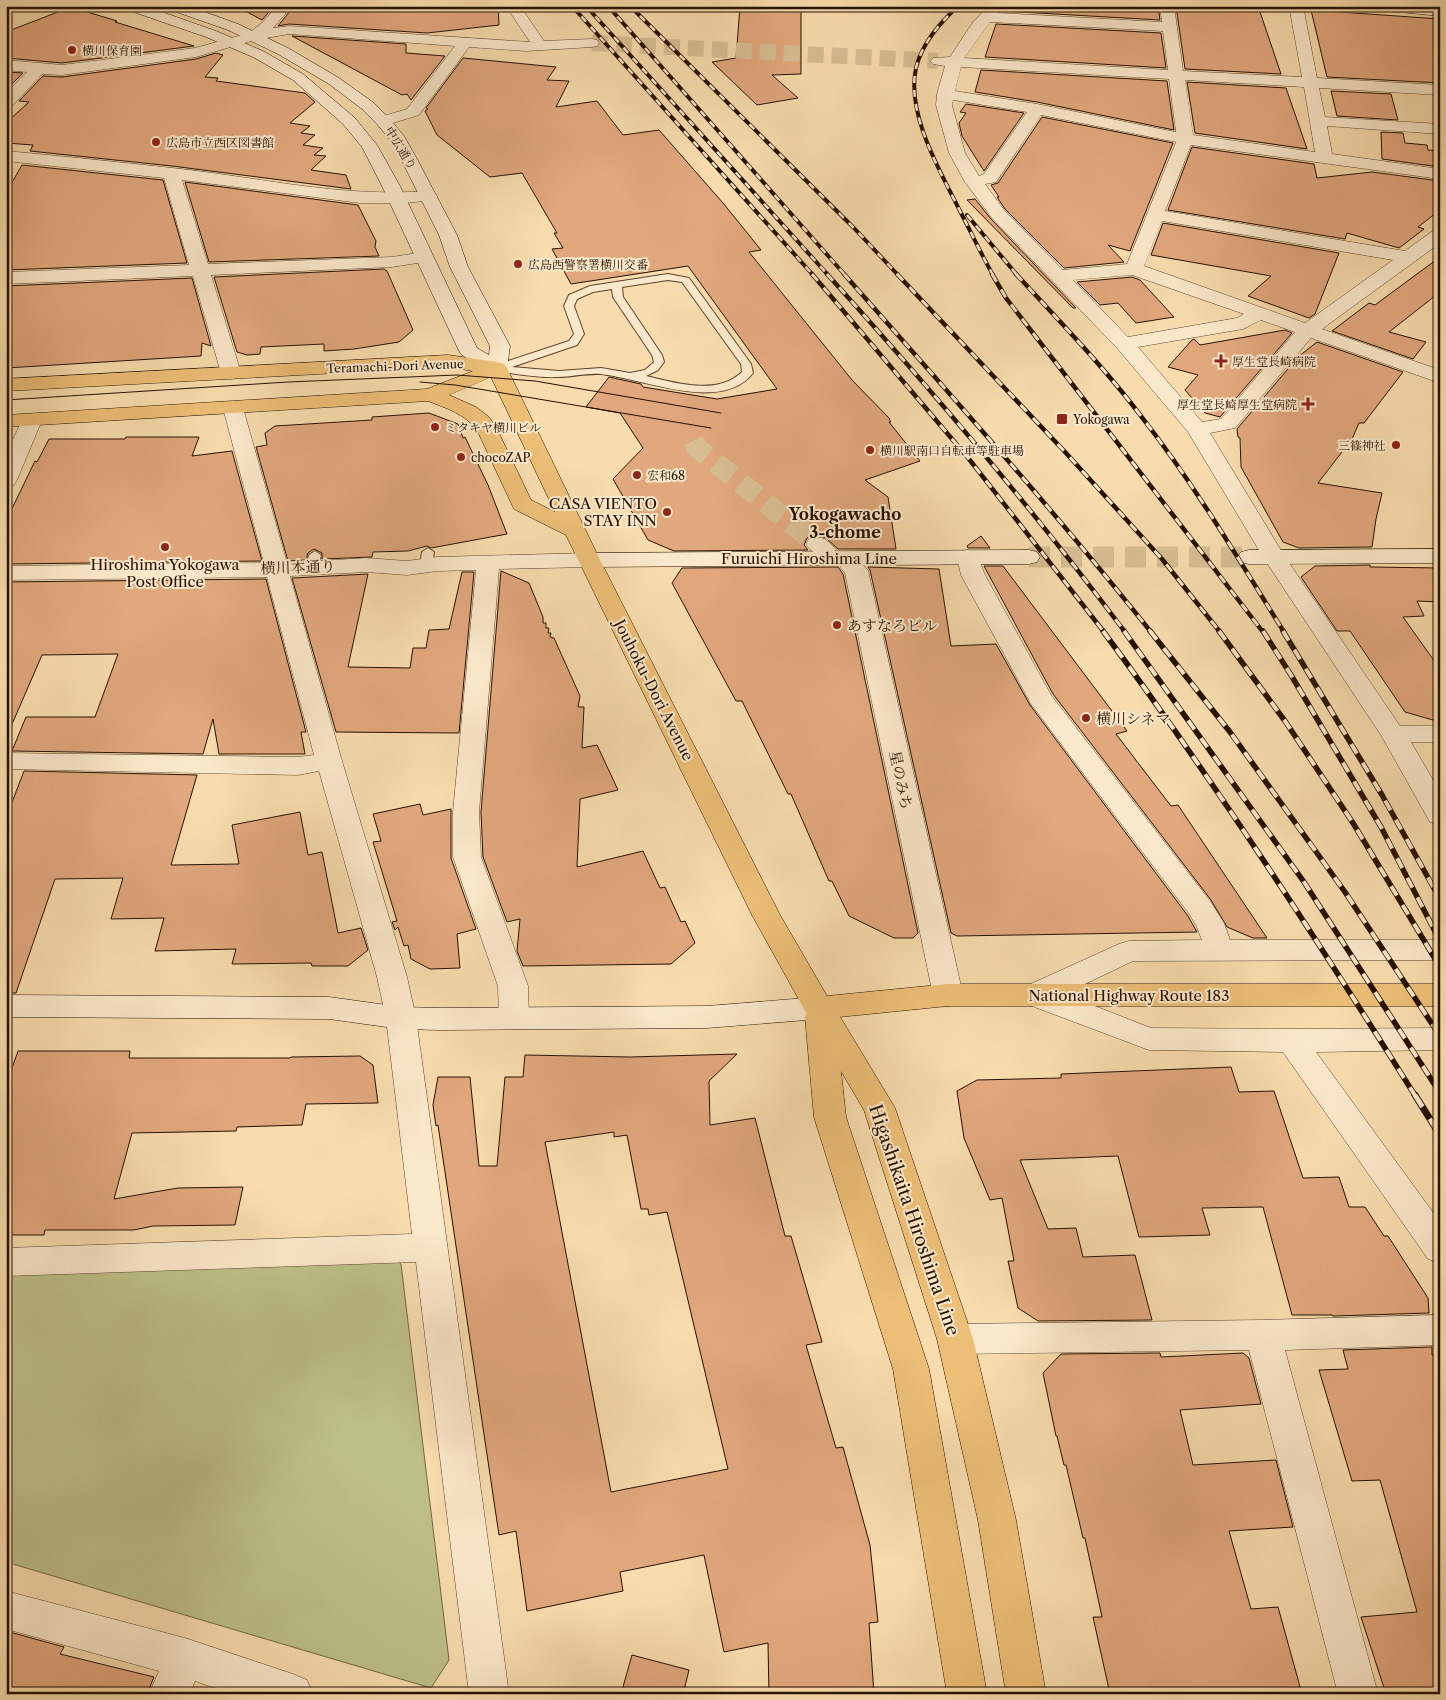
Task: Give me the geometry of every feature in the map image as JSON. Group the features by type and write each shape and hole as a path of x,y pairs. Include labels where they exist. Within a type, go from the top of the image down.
{"main road":[{"name":"Teramachi-Dori Avenue","path":"6,385 448,361 497,368"},
{"name":"Teramachi-Dori Avenue","path":"6,421 430,395 497,368"},
{"name":"Jouhoku-Dori Avenue","path":"497,368 589,560 766,915 819,1008"},
{"path":"430,395 464,407 481,419 522,504 575,531"},
{"name":"National Highway Route 183","path":"819,1008 948,995 1440,995"},
{"path":"819,1008 830,1117 912,1369 967,1694"},
{"name":"Higashikaita Hiroshima Line","path":"819,1008 879,1108 954,1339 997,1520 1026,1694"}],"street":[{"path":"130,6 233,43 258,54 298,77 349,121 369,145 398,200 469,351 497,368"},
{"name":"中広通り","path":"173,6 254,36 334,81 368,106 384,121 398,140 428,196 448,235 459,267 500,346 497,368"},
{"path":"254,36 267,26 285,6"},
{"path":"513,6 540,46"},
{"path":"1134,269 1157,215 1185,139 1167,6"},
{"path":"1296,6 1326,159"},
{"path":"1378,6 1440,12"},
{"path":"1170,27 992,12 978,25 946,62 944,105 957,153 974,182 998,214 1124,344 1197,429 1274,557 1394,734 1440,816"},
{"path":"6,65 38,70 62,70 186,53 233,43 254,36 303,30 526,47 592,43"},
{"path":"384,121 413,112 466,43"},
{"path":"946,62 1440,90"},
{"path":"6,103 38,70"},
{"path":"945,94 1037,109 1185,139 1440,174"},
{"path":"974,182 990,178 1037,109"},
{"path":"1319,121 1440,129"},
{"path":"6,156 91,163 348,198 398,200 428,196"},
{"path":"172,173 199,270 231,373"},
{"path":"1157,215 1409,257"},
{"path":"1197,429 1228,424 1307,331 1440,234"},
{"path":"6,278 392,262 424,257"},
{"path":"1057,276 1134,269 1440,377"},
{"path":"1124,344 1243,323 1258,314"},
{"path":"233,408 328,760 392,977 401,1018 490,1694"},
{"path":"6,480 27,436 32,420"},
{"path":"1249,557 1440,556"},
{"path":"968,557 973,575 1040,698 1200,908 1210,923 1220,952"},
{"name":"Furuichi Hiroshima Line","path":"589,560 1029,557"},
{"name":"横川本通り","path":"6,573 235,568 278,570 313,562 416,566 589,560"},
{"path":"488,563 466,812 467,857 513,986 514,1017"},
{"name":"星のみち","path":"852,567 856,570 948,995"},
{"path":"1394,734 1440,734"},
{"path":"6,762 298,766 328,760"},
{"path":"1035,994 1129,951 1440,950"},
{"path":"1035,994 1149,1039 1291,1041 1440,1039"},
{"path":"6,1006 329,1008 401,1018 707,1017 819,1008"},
{"path":"1291,1041 1440,1249"},
{"path":"6,1262 431,1247"},
{"path":"954,1339 1263,1335 1440,1330"},
{"path":"1263,1335 1358,1694"},
{"path":"6,1610 185,1658 293,1694"},
{"path":"169,1694 185,1658"}],"lane":[{"path":"668,277 685,280 746,364 748,373 744,379 735,384 713,388 685,388 630,375 600,371 547,374 497,368 573,343 579,334 569,306 572,297 590,289 668,277"},
{"path":"617,285 618,297 657,355 659,362 656,368 650,371 630,375"}],"green space":[{"path":"382,1250 401,1264 449,1660 431,1688 6,1562 6,1271"}],"building":[{"path":"236,6 274,6 262,20"},
{"path":"294,6 498,6 499,25 427,33 289,24 278,26"},
{"path":"740,6 801,6 801,74 772,75 798,98 757,105 712,62 736,58"},
{"path":"1006,6 1158,6 1160,20 1002,11"},
{"path":"1176,6 1258,6 1281,74 1185,69"},
{"path":"71,7 194,46 62,63 6,58 6,32"},
{"path":"1311,10 1440,19 1440,83 1327,77"},
{"path":"996,24 1161,33 1166,68 985,57"},
{"path":"292,36 406,44 406,53 445,56 411,100 407,94 402,95"},
{"path":"216,53 223,55 205,77 218,78 216,81 305,93 315,102 290,123 310,126 301,133 315,135 303,145 323,148 314,155 326,156 311,170 346,175 351,189 172,166 30,151 33,145 6,143 6,123 29,102 19,101 43,76 62,77 196,59"},
{"path":"463,58 556,67 547,80 569,81 556,107 597,101 623,135 659,130 761,250 749,252 852,380 890,419 891,422 889,422 920,461 865,480 888,497 896,549 838,549 826,538 817,535 807,538 804,545 808,550 674,551 648,540 613,479 643,448 620,413 586,407 609,377 641,384 643,387 717,399 777,389 688,266 571,284 552,249 563,248 554,233 557,233 522,173 490,177 437,135 425,111"},
{"path":"981,70 1167,81 1174,130 1037,102 975,92"},
{"path":"6,72 23,73 6,90"},
{"path":"1187,82 1286,88 1307,149 1195,133"},
{"path":"1331,91 1391,94 1398,120 1337,116"},
{"path":"966,104 1024,113 984,171 962,136 959,123 966,113 960,112"},
{"path":"1042,117 1173,143 1130,251 1108,245 1124,262 1064,268 1005,209 997,197 999,197 991,185 998,183"},
{"path":"1381,132 1403,133 1405,143 1427,145 1428,150 1440,151 1440,167 1382,159"},
{"path":"1192,147 1314,164 1317,178 1372,172 1440,181 1440,210 1418,227 1424,229 1399,248 1347,233 1345,239 1168,210"},
{"path":"22,165 163,180 187,263 6,270 6,193"},
{"path":"185,182 358,205 376,241 375,247 379,256 209,262"},
{"path":"975,199 991,219 1076,308 1073,308 967,200"},
{"path":"1163,223 1339,253 1315,314 1309,318 1248,296 1271,276 1151,255"},
{"path":"1440,257 1440,292 1389,332 1426,342 1413,359 1332,331 1369,303 1375,305"},
{"path":"384,269 387,271 413,330 399,342 354,349 324,351 324,344 261,347 260,354 247,355 237,352 214,277"},
{"path":"1132,277 1140,280 1174,317 1136,323 1118,303 1100,305 1077,282"},
{"path":"192,278 211,346 202,343 201,356 6,368 6,286"},
{"path":"1285,330 1292,333 1220,417 1205,413 1185,390 1198,375 1168,367 1194,339 1200,345"},
{"path":"1317,342 1403,372 1364,423 1359,423 1352,439 1318,483 1382,493 1372,547 1299,548 1283,542 1241,467 1240,438 1238,437 1237,429 1298,357"},
{"path":"429,413 458,424 463,438 465,437 488,485 507,534 431,548 427,546 408,551 373,552 372,557 322,559 322,553 314,549 308,553 306,560 288,561 256,447 267,445 265,433 275,426 372,420 372,417"},
{"path":"126,437 199,437 192,456 232,451 262,561 6,564 6,521 35,461 37,462 49,439 125,439"},
{"path":"981,536 990,548 968,548 967,546"},
{"path":"1370,565 1370,567 1440,568 1440,602 1417,601 1424,616 1403,617 1440,669 1440,722 1405,712 1350,631 1337,631 1301,577 1315,566"},
{"path":"984,566 1003,566 1127,731 1116,734 1171,806 1178,805 1267,938 1253,938 1227,927 1211,900 1053,694"},
{"path":"838,567 843,574 918,933 913,938 894,938 849,916 832,881 829,881 791,794 788,794 742,701 736,701 672,583 682,568"},
{"path":"868,567 939,569 951,646 996,644 1030,705 1188,916 1197,932 957,936 951,933"},
{"path":"501,571 529,583 543,617 543,623 546,623 546,628 549,628 548,633 551,633 550,637 554,638 580,696 578,707 584,707 582,748 597,745 618,790 580,799 577,867 643,851 660,888 665,887 681,922 685,921 695,943 671,964 523,966 517,951 520,919 507,922 483,857 481,812"},
{"path":"462,572 474,572 459,733 336,732 292,578 368,574 348,667 410,668 413,648 426,648 429,630 449,629"},
{"path":"266,579 306,732 301,732 305,754 219,754 213,719 203,754 12,751 26,717 95,717 118,654 42,655 6,738 6,582"},
{"path":"24,771 197,775 171,865 239,864 232,825 300,812 308,855 322,852 338,933 361,928 368,950 348,966 312,966 311,963 232,964 236,949 155,951 164,918 111,919 123,878 55,879 16,993 6,993 6,818"},
{"path":"420,804 423,815 451,809 451,858 476,929 457,934 460,968 430,969 411,959 408,945 404,946 398,927 395,930 392,922 397,921 373,842 381,841 373,814"},
{"path":"18,1051 130,1051 129,1058 360,1056 373,1065 378,1103 306,1104 302,1125 237,1127 236,1131 132,1133 114,1199 178,1188 243,1187 235,1225 153,1226 134,1230 45,1230 44,1235 6,1235 6,1085"},
{"path":"737,1054 709,1081 710,1125 755,1118 785,1236 791,1236 822,1342 806,1345 836,1448 843,1447 870,1545 878,1622 869,1623 874,1694 769,1694 768,1643 724,1652 704,1555 620,1572 623,1591 527,1611 516,1531 499,1535 438,1125 436,1126 433,1105 438,1077 470,1077 479,1166 497,1166 505,1077 523,1077 525,1055 630,1057","holes":["614,1132 614,1137 627,1135 641,1209 648,1209 649,1215 667,1212 728,1469 611,1492 545,1142"]},
{"path":"1231,1067 1239,1092 1274,1091 1303,1178 1339,1177 1349,1207 1365,1207 1384,1236 1388,1236 1428,1298 1429,1313 1333,1316 1292,1315 1263,1207 1202,1208 1210,1235 1139,1237 1118,1156 1020,1160 1048,1229 1076,1228 1083,1257 1135,1255 1152,1320 1038,1321 1018,1308 1008,1261 1014,1261 1002,1198 990,1200 964,1138 957,1091 977,1080 1061,1078 1061,1074"},
{"path":"1432,1347 1432,1355 1440,1355 1440,1694 1386,1694 1361,1617 1417,1612 1380,1480 1352,1481 1319,1370 1348,1369 1343,1350"},
{"path":"1160,1353 1161,1357 1243,1353 1249,1358 1261,1404 1180,1410 1193,1465 1276,1460 1293,1527 1229,1531 1251,1609 1278,1607 1302,1694 1110,1694 1093,1617 1102,1617 1085,1538 1083,1538 1066,1465 1064,1465 1056,1436 1043,1373 1061,1354"},
{"path":"6,1631 64,1647 60,1654 154,1677 147,1694 6,1694"},
{"path":"632,1655 689,1670 683,1694 621,1694"}],"tunnel":[{"path":"592,43 938,61"},
{"path":"693,441 696,447 817,544"},
{"path":"1029,557 1249,557"}],"tram line":[{"path":"6,400 288,382 457,375 535,381 721,413"},
{"path":"420,382 455,385 711,428"}],"railway":[{"path":"572,6 813,275"},
{"path":"586,6 828,275"},
{"path":"608,6 845,275"},
{"path":"630,6 854,228 898,275"},
{"path":"958,6 927,42 919,59 914,86 916,104 920,123 935,160 993,275"},
{"path":"967,215 1017,275"},
{"path":"812,274 969,459 1104,632"},
{"path":"827,274 980,450 1054,540 1125,632"},
{"path":"844,274 1038,496 1151,632"},
{"path":"897,274 1066,453 1162,559 1220,632"},
{"path":"992,274 1006,298 1263,632"},
{"path":"1016,274 1098,364 1163,445 1217,524 1284,632"},
{"path":"1103,631 1185,745 1264,861 1416,1097"},
{"path":"1124,631 1304,882 1440,1093"},
{"path":"1150,631 1230,732 1345,892 1440,1036"},
{"path":"1219,631 1285,721 1353,823 1440,967"},
{"path":"1263,631 1381,827 1440,941"},
{"path":"1283,631 1382,795 1440,899"},
{"path":"1415,1095 1440,1135"}],"place":[{"name":"横川保育園","path":"72,50"},
{"name":"広島市立西区図書館","path":"156,142"},
{"name":"広島西警察署横川交番","path":"518,264"},
{"name":"厚生堂長崎病院","path":"1221,361"},
{"name":"厚生堂長崎厚生堂病院","path":"1308,404"},
{"name":"Yokogawa","path":"1062,419"},
{"name":"ミタキヤ横川ビル","path":"435,427"},
{"name":"三篠神社","path":"1396,445"},
{"name":"横川駅南口自転車等駐車場","path":"870,450"},
{"name":"chocoZAP","path":"461,457"},
{"name":"宏和68","path":"637,475"},
{"name":"CASA VIENTO STAY INN","path":"667,512"},
{"name":"Hiroshima Yokogawa Post Office","path":"165,547"},
{"name":"あすなろビル","path":"837,625"},
{"name":"横川シネマ","path":"1086,718"}],"district":[{"name":"Yokogawacho 3-chome","path":"845,523"}]}
